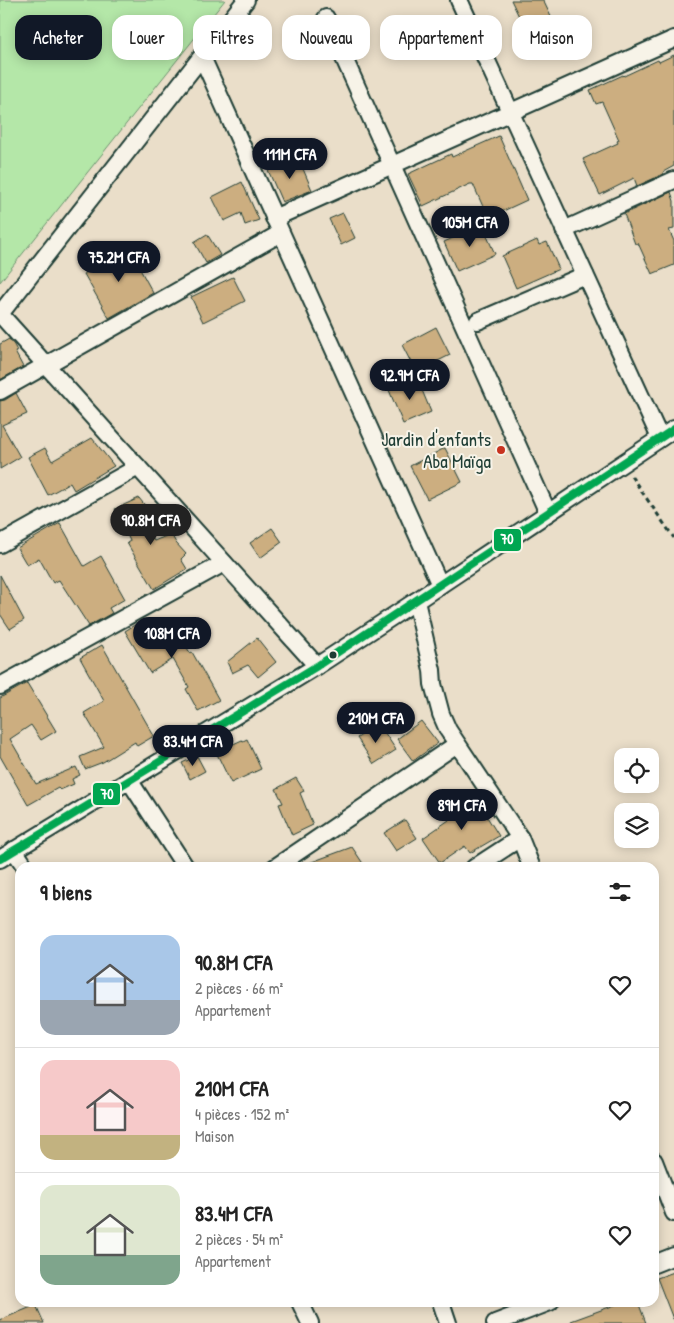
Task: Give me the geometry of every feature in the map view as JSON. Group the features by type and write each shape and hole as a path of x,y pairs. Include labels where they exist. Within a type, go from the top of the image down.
{"street":[{"path":"234,15 246,0"},
{"path":"0,859 317,666 667,434 585,274 459,0"},
{"path":"274,218 674,39"},
{"path":"200,60 0,314 317,666"},
{"path":"203,60 440,585"},
{"path":"345,60 548,513"},
{"path":"564,230 674,180"},
{"path":"0,391 281,233"},
{"path":"478,321 585,274"},
{"path":"0,544 138,467"},
{"path":"0,686 224,563"},
{"path":"416,602 441,714 448,730 520,838 530,862"},
{"path":"283,862 457,744"},
{"path":"130,780 182,862"},
{"path":"483,862 520,838"},
{"path":"14,850 22,862"},
{"path":"659,1174 674,1213"},
{"path":"659,1262 674,1256"},
{"path":"302,1307 310,1323"},
{"path":"442,1307 448,1323"},
{"path":"496,1323 537,1307"}],"path":[{"path":"622,463 674,538"}],"green space":[{"path":"0,0 225,0 213,15 193,15 193,40 183,53 183,15 112,15 112,60 177,60 0,282"}],"building":[{"path":"511,0 543,0 550,15 518,15"},
{"path":"674,55 674,166 663,172 664,174 637,186 634,178 600,195 583,159 618,143 617,141 619,140 602,102 596,104 590,90 658,60 659,62"},
{"path":"499,136 527,200 488,218 473,184 470,184 423,206 408,174 451,154 452,157"},
{"path":"298,157 312,190 282,202 268,170"},
{"path":"242,182 259,220 245,225 241,213 224,221 212,197"},
{"path":"671,192 674,201 674,229 669,230 674,241 674,265 652,274 638,243 635,244 624,214"},
{"path":"343,213 355,238 341,245 329,219"},
{"path":"482,225 495,254 457,271 444,242"},
{"path":"207,234 220,255 206,263 194,242"},
{"path":"537,240 539,245 547,242 559,269 516,288 502,256"},
{"path":"129,249 153,293 109,318 84,274"},
{"path":"233,277 245,301 203,322 191,297"},
{"path":"436,327 450,355 416,372 402,345"},
{"path":"9,339 17,351 15,352 23,367 0,380 0,344"},
{"path":"417,378 431,412 403,424 389,390"},
{"path":"16,393 27,414 2,425 20,457 0,469 0,401"},
{"path":"92,438 114,466 74,490 70,483 48,495 28,457 45,448 52,461"},
{"path":"445,448 462,482 427,499 410,466"},
{"path":"139,498 151,513 143,520 154,541 171,534 186,554 181,559 187,569 154,589 127,543 130,541 115,509"},
{"path":"60,523 84,566 101,556 125,599 109,608 112,613 89,626 59,580 53,583 39,558 27,565 17,548"},
{"path":"272,528 282,542 260,558 250,543"},
{"path":"0,575 24,620 10,629 0,614"},
{"path":"144,619 153,634 173,623 219,700 198,711 186,689 189,687 173,659 150,673 125,631"},
{"path":"257,638 276,662 258,677 248,665 232,673 227,662"},
{"path":"102,645 154,736 137,746 135,742 103,762 85,769 80,757 104,747 84,713 104,701 80,658"},
{"path":"27,683 56,731 41,740 31,725 10,739 36,784 76,767 80,775 72,779 74,784 60,790 58,788 28,805 0,756 0,698"},
{"path":"421,721 438,743 413,761 397,739"},
{"path":"379,724 396,750 374,764 357,738"},
{"path":"247,739 261,769 231,783 216,752"},
{"path":"197,756 205,771 190,779 182,763"},
{"path":"296,778 304,791 300,793 313,825 292,835 279,804 283,803 276,789"},
{"path":"474,796 499,836 470,853 465,846 439,862 423,838 449,820 445,814"},
{"path":"405,820 417,838 396,851 384,833"},
{"path":"352,847 362,862 312,862"},
{"path":"674,1272 674,1319 659,1283 659,1277"},
{"path":"31,1307 37,1307 44,1323 0,1323 0,1320"},
{"path":"609,1307 640,1307 646,1323 571,1323 571,1321"}],"transit line":[{"name":"70","path":"0,859 317,666 674,429"}],"place":[{"name":"Jardin d'enfants Aba Maïga","path":"501,450"}]}
